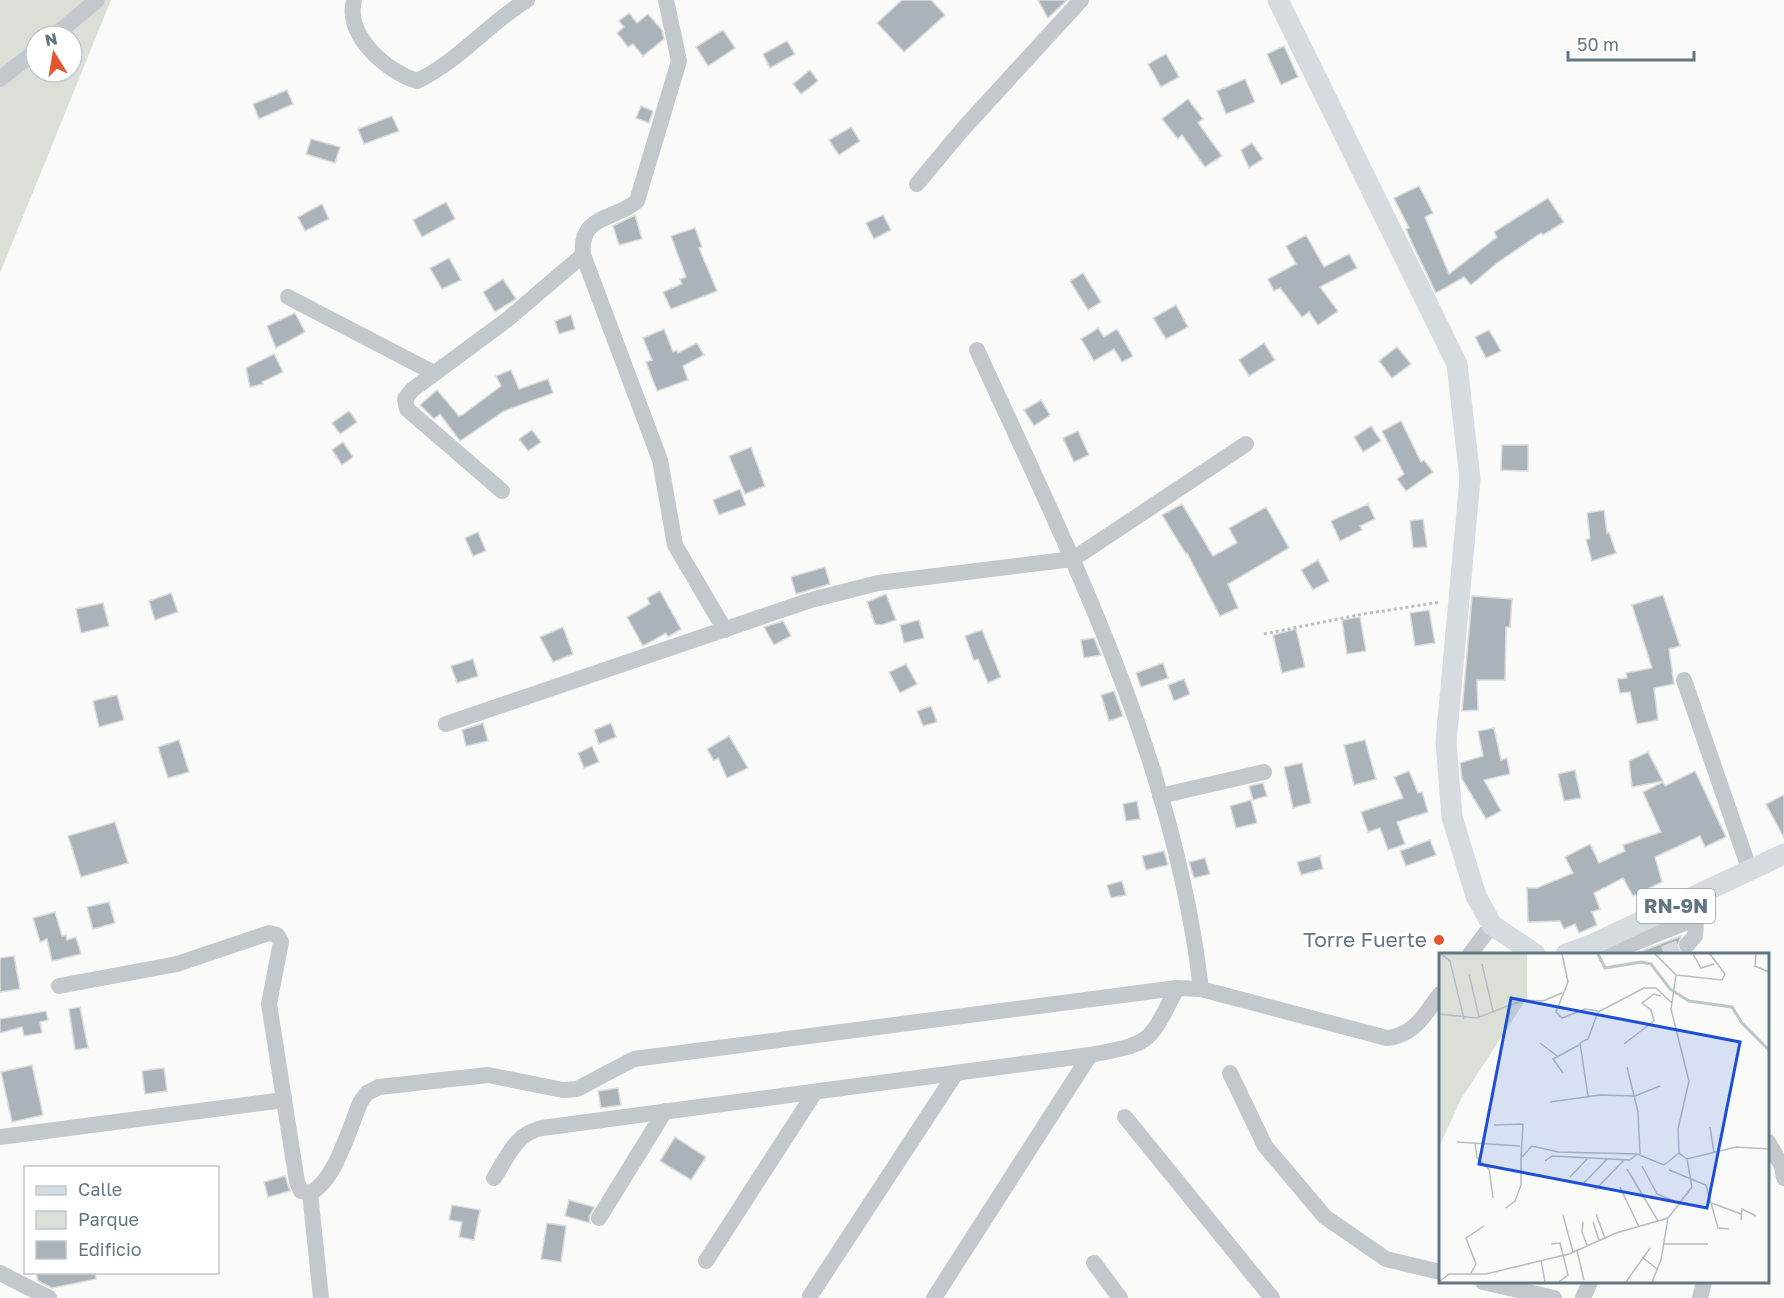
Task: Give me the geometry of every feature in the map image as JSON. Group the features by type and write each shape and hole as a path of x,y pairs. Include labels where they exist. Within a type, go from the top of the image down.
{"main road":[{"path":"1278,0 1457,364 1470,479 1461,599 1446,742 1452,817 1476,896 1492,925 1532,953"},
{"name":"RN-9N","path":"1582,953 1597,952 1696,896 1784,854"}],"street":[{"path":"67,24 91,2 97,0"},
{"path":"354,0 351,12 361,40 401,76 417,81 440,70 504,14 527,0"},
{"path":"666,0 679,60 640,192 637,201 628,208 607,216 587,229 582,240 583,255 660,460 675,545 725,630"},
{"path":"916,184 962,130 1082,0"},
{"path":"0,79 24,60"},
{"path":"502,491 407,409 405,399 412,390 508,319 583,255"},
{"path":"288,297 434,373"},
{"path":"977,350 1073,559 1122,676 1160,796 1183,882 1196,946 1201,989"},
{"path":"446,724 811,600 878,583 1073,559 1246,444"},
{"path":"1684,680 1750,870"},
{"path":"1160,796 1264,772"},
{"path":"1687,945 1695,936 1696,896"},
{"path":"1597,952 1697,918"},
{"path":"1471,953 1492,925"},
{"path":"59,986 177,964 269,933 277,935 281,942 269,1004 297,1182 301,1191 310,1193 318,1189 330,1175 360,1101 367,1093 379,1087 488,1075 563,1090 577,1089 634,1059 1178,988 1201,989 1387,1038 1399,1037 1414,1029 1439,995"},
{"path":"494,1178 520,1137 529,1131 1090,1055 1134,1046 1151,1036 1178,988"},
{"path":"934,1298 1090,1055"},
{"path":"810,1296 956,1073"},
{"path":"1230,1073 1265,1146 1325,1217 1386,1259 1439,1272"},
{"path":"706,1261 815,1092"},
{"path":"0,1137 284,1100"},
{"path":"599,1218 665,1111"},
{"path":"1125,1117 1272,1298"},
{"path":"1769,1149 1782,1166 1784,1178"},
{"path":"310,1193 321,1298"},
{"path":"1094,1263 1120,1298"},
{"path":"0,1273 49,1298"},
{"path":"1491,1283 1554,1298"},
{"path":"1583,1298 1589,1283"},
{"path":"1700,1298 1704,1283"}],"path":[{"path":"1264,634 1363,614 1461,599"}],"green space":[{"path":"0,0 111,0 84,66 84,24 24,24 24,84 77,84 0,273"}],"building":[{"path":"902,0 931,0 945,15 904,52 877,23"},
{"path":"1038,0 1067,0 1048,18"},
{"path":"629,13 637,23 648,14 662,30 664,39 643,56 633,44 628,47 617,33 624,27 619,21"},
{"path":"723,30 735,48 708,66 696,47"},
{"path":"787,41 795,54 770,68 763,54"},
{"path":"1284,46 1298,77 1281,85 1267,54"},
{"path":"1166,54 1179,77 1161,87 1148,64"},
{"path":"810,70 818,81 801,94 793,84"},
{"path":"1245,79 1255,102 1226,114 1217,91"},
{"path":"287,90 293,104 259,119 253,104"},
{"path":"1188,99 1203,119 1198,123 1222,156 1205,167 1182,135 1178,139 1162,119"},
{"path":"641,106 653,111 649,123 636,118"},
{"path":"392,116 399,131 364,144 358,129"},
{"path":"851,127 860,141 839,155 829,140"},
{"path":"311,139 340,147 335,163 306,154"},
{"path":"1252,143 1263,159 1249,168 1241,150"},
{"path":"1419,186 1433,213 1425,217 1449,274 1497,237 1494,232 1548,198 1564,222 1543,235 1541,233 1497,263 1471,285 1464,277 1436,293 1394,198"},
{"path":"446,202 455,219 422,237 413,220"},
{"path":"322,204 329,219 305,231 298,217"},
{"path":"635,215 642,239 619,245 613,226"},
{"path":"883,215 891,230 874,239 866,223"},
{"path":"695,228 702,247 699,248 717,291 671,309 663,292 682,284 680,279 686,277 671,236"},
{"path":"1306,235 1324,267 1349,254 1357,268 1320,287 1338,311 1318,325 1309,312 1302,317 1280,288 1274,291 1268,279 1296,264 1286,246"},
{"path":"449,258 461,280 442,289 430,268"},
{"path":"1083,273 1101,302 1088,310 1070,281"},
{"path":"503,279 516,299 495,312 483,292"},
{"path":"1176,305 1188,327 1166,339 1153,318"},
{"path":"295,313 305,332 276,348 267,326"},
{"path":"571,315 575,329 559,334 555,321"},
{"path":"1098,328 1104,337 1117,329 1133,356 1122,362 1114,349 1094,361 1081,339"},
{"path":"664,329 673,352 677,350 678,353 697,343 704,355 683,366 688,380 657,391 646,362 652,360 643,338"},
{"path":"1489,330 1501,351 1486,358 1475,337"},
{"path":"1264,343 1275,360 1249,376 1239,360"},
{"path":"1397,347 1411,364 1392,378 1379,361"},
{"path":"274,354 283,372 262,382 263,384 250,387 246,368"},
{"path":"511,370 519,389 548,379 553,393 504,411 460,441 440,414 434,419 420,405 437,390 459,416 462,415 501,386 496,376"},
{"path":"1041,400 1050,415 1034,426 1024,410"},
{"path":"349,411 357,422 340,434 332,423"},
{"path":"1401,421 1421,462 1424,460 1433,472 1406,491 1397,479 1404,474 1382,431"},
{"path":"1371,426 1381,441 1363,452 1354,437"},
{"path":"532,430 541,442 528,451 519,439"},
{"path":"1078,431 1089,455 1074,462 1063,438"},
{"path":"343,442 353,457 342,465 332,450"},
{"path":"1502,445 1528,445 1528,471 1501,470"},
{"path":"751,447 765,486 745,494 729,456"},
{"path":"740,489 746,505 719,515 713,500"},
{"path":"1182,504 1213,556 1237,543 1229,528 1266,507 1289,548 1228,584 1238,608 1220,616 1187,553 1162,515"},
{"path":"1368,504 1375,519 1360,526 1362,530 1340,541 1331,521"},
{"path":"1604,510 1607,533 1609,532 1616,553 1592,561 1586,540 1590,538 1587,513"},
{"path":"1423,519 1427,547 1413,548 1410,521"},
{"path":"478,532 486,551 473,556 465,538"},
{"path":"1318,560 1329,581 1313,590 1301,570"},
{"path":"825,567 830,584 796,594 791,577"},
{"path":"660,591 681,629 668,637 666,633 643,646 627,617 650,604 647,598"},
{"path":"171,593 178,612 155,620 149,601"},
{"path":"886,594 896,620 881,625 875,624 867,602"},
{"path":"1663,595 1680,646 1669,649 1674,684 1654,688 1658,720 1637,724 1630,692 1620,693 1617,679 1627,678 1626,673 1652,668 1632,605"},
{"path":"1472,596 1512,599 1510,627 1506,627 1505,680 1477,680 1478,710 1462,711"},
{"path":"103,603 109,626 81,633 76,609"},
{"path":"1429,610 1435,643 1415,646 1410,613"},
{"path":"1360,617 1366,651 1347,654 1342,620"},
{"path":"919,620 924,638 904,643 900,625"},
{"path":"783,621 791,636 774,645 764,627"},
{"path":"563,627 573,654 553,662 540,637"},
{"path":"1296,629 1305,667 1282,673 1273,635"},
{"path":"982,630 1001,677 988,683 978,659 974,661 965,636"},
{"path":"1094,638 1101,655 1084,658 1081,640"},
{"path":"473,659 478,676 457,683 451,666"},
{"path":"1163,663 1168,678 1141,687 1136,673"},
{"path":"906,664 917,684 900,693 889,672"},
{"path":"1184,679 1190,694 1174,701 1168,685"},
{"path":"1114,691 1123,716 1109,721 1101,695"},
{"path":"117,695 124,720 99,727 93,701"},
{"path":"931,706 937,722 923,726 917,711"},
{"path":"483,723 488,741 466,746 462,730"},
{"path":"611,723 616,737 599,744 594,730"},
{"path":"1494,728 1501,760 1507,758 1510,774 1484,780 1501,811 1486,819 1462,779 1460,763 1483,756 1478,731"},
{"path":"729,736 748,768 727,778 718,758 714,761 707,749"},
{"path":"179,740 189,772 168,778 158,747"},
{"path":"1365,740 1376,779 1354,785 1344,745"},
{"path":"592,746 599,762 584,768 578,753"},
{"path":"1648,752 1663,781 1632,787 1629,761"},
{"path":"1302,763 1311,803 1293,808 1284,767"},
{"path":"1575,770 1581,798 1564,801 1558,774"},
{"path":"1409,771 1418,793 1422,792 1428,812 1397,822 1405,844 1388,850 1380,828 1368,832 1361,812 1403,798 1394,777"},
{"path":"1695,771 1726,837 1705,847 1700,836 1655,857 1662,882 1633,896 1623,878 1594,893 1600,909 1592,912 1597,925 1579,933 1575,924 1564,929 1560,921 1528,922 1527,888 1537,888 1573,873 1565,857 1590,844 1599,863 1625,851 1623,845 1661,832 1643,792 1663,782 1665,786"},
{"path":"1263,783 1267,796 1253,800 1249,786"},
{"path":"1784,795 1784,838 1766,804"},
{"path":"1251,800 1257,823 1236,828 1230,806"},
{"path":"1137,801 1140,819 1126,821 1123,804"},
{"path":"115,822 128,863 81,877 68,836"},
{"path":"1430,840 1436,855 1406,866 1400,851"},
{"path":"1164,851 1168,865 1146,870 1142,856"},
{"path":"1320,856 1323,869 1301,875 1297,862"},
{"path":"1205,858 1210,874 1194,878 1189,862"},
{"path":"1122,881 1126,895 1111,898 1107,885"},
{"path":"109,902 115,923 93,929 87,907"},
{"path":"55,912 62,936 66,935 67,940 76,937 81,954 52,961 47,939 40,942 33,918"},
{"path":"1681,936 1677,948 1682,953 1637,953"},
{"path":"14,956 20,989 0,992 0,958"},
{"path":"80,1007 88,1048 75,1050 69,1009"},
{"path":"46,1011 48,1020 40,1022 42,1033 24,1036 22,1027 0,1033 0,1019"},
{"path":"32,1065 43,1115 12,1122 1,1072"},
{"path":"164,1068 167,1091 145,1094 142,1071"},
{"path":"618,1088 621,1105 601,1108 598,1091"},
{"path":"675,1137 706,1157 691,1180 660,1161"},
{"path":"285,1176 290,1191 268,1197 264,1182"},
{"path":"569,1200 594,1207 589,1217 590,1223 565,1216"},
{"path":"452,1205 480,1210 474,1240 459,1237 462,1222 449,1220"},
{"path":"547,1223 566,1226 561,1262 541,1259"},
{"path":"36,1274 95,1274 96,1279 52,1288 38,1281"}],"tunnel":[{"path":"1667,953 1687,945"}],"place":[{"name":"Torre Fuerte","path":"1439,940"}]}
